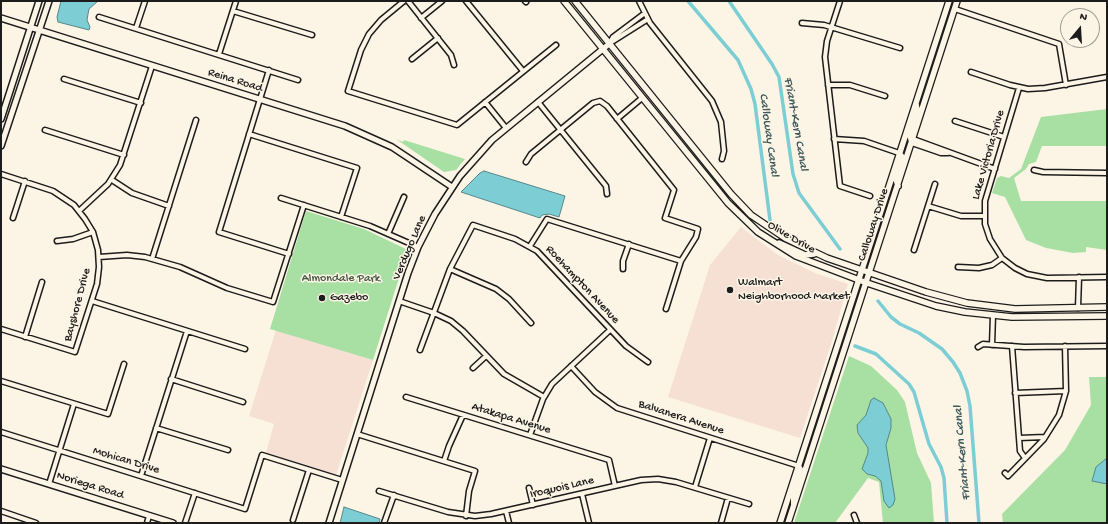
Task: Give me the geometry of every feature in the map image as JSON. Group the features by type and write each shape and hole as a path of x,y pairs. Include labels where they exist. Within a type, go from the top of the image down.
{"main road":[{"name":"Olive Drive","path":"564,1 728,202 758,232 776,244 812,263 936,306 993,315 1044,317 1107,316"},
{"name":"Olive Drive","path":"575,1 731,194 751,215 784,238 816,254 956,300 996,307 1032,309 1107,307"},
{"name":"Calloway Drive","path":"781,522 861,269 949,1"},
{"path":"953,1 955,9"},
{"name":"Calloway Drive","path":"788,523 871,273 957,1"},
{"path":"642,98 649,100 660,113 669,119"},
{"path":"913,141 910,135 917,110 916,101"},
{"path":"898,186 896,179 902,157 899,153"},
{"path":"776,244 785,245 806,254 816,254"},
{"path":"1044,317 1074,312 1078,308"},
{"path":"993,315 1000,312 1032,309"},
{"path":"819,404 826,406"}],"street":[{"path":"1,119 39,1"},
{"path":"1,146 49,1"},
{"path":"136,28 145,1"},
{"path":"219,54 236,1"},
{"path":"404,1 380,20 369,34 361,50 348,91 457,125 556,45"},
{"path":"408,1 451,55 454,66"},
{"path":"422,18 442,1"},
{"path":"466,1 523,71"},
{"path":"639,1 648,19 712,101 721,122 724,151 722,159"},
{"path":"840,1 825,57 840,186 870,196"},
{"path":"955,9 1059,44 1066,85"},
{"path":"233,11 312,35"},
{"path":"610,44 613,37 645,13"},
{"path":"99,16 298,80"},
{"name":"Reina Road","path":"1,18 345,126 406,156 452,187"},
{"path":"610,44 648,19"},
{"path":"802,23 832,27 900,48"},
{"path":"412,59 438,38"},
{"name":"Verdugo Lane","path":"329,523 399,302 418,247 435,214 452,187 480,152 506,128 610,44"},
{"path":"79,211 112,180 124,155 152,66"},
{"path":"269,70 218,232 289,254"},
{"path":"971,72 1019,88 1037,89 1107,77"},
{"path":"64,79 141,103"},
{"path":"828,85 850,85 885,96"},
{"name":"Lake Victoria Drive","path":"1019,88 985,201 984,216 990,239 1002,258 1015,268 1034,276 1047,278 1107,277"},
{"path":"617,119 642,98"},
{"path":"526,162 531,154 597,101 603,103 674,190 665,218 698,229 696,237 681,261 666,309"},
{"path":"485,102 506,128"},
{"path":"538,102 606,186 607,194"},
{"path":"152,259 196,120"},
{"path":"955,120 1004,137"},
{"path":"45,130 124,155"},
{"path":"249,134 357,168 341,217"},
{"path":"834,139 864,141 899,153"},
{"path":"913,141 941,153 950,153 995,169"},
{"path":"1034,170 1043,172 1107,173"},
{"name":"Bayshore Drive","path":"1,174 25,181 56,193 79,211 92,232 99,257 98,276 92,301 75,352 25,337"},
{"path":"112,180 136,195 169,206"},
{"path":"13,218 25,181"},
{"path":"914,250 935,184"},
{"path":"388,234 404,197"},
{"path":"281,198 341,217 388,234 418,247"},
{"path":"99,257 127,255 152,259 190,271 227,288 273,302 304,205"},
{"path":"928,206 961,216 984,216"},
{"path":"530,246 547,219 681,261"},
{"name":"Roehampton Avenue","path":"450,270 473,225 515,239 530,246 543,257 610,330 631,351 648,362"},
{"path":"57,241 73,239 92,232"},
{"path":"623,270 623,261 629,244"},
{"path":"958,267 979,268 992,265 1002,258"},
{"path":"420,350 450,270 496,289 509,299 531,323"},
{"path":"1078,277 1078,308"},
{"path":"1,329 25,337 42,282"},
{"path":"92,301 245,349"},
{"path":"399,302 434,312 458,326 486,356 508,376 544,397"},
{"path":"992,345 993,315"},
{"path":"530,435 544,397 552,384 610,330"},
{"path":"141,476 187,331"},
{"path":"978,347 983,344 1012,346 1107,346"},
{"path":"1012,346 1018,438 1020,451 1026,458"},
{"path":"1005,473 1008,476 1026,458 1047,435 1059,415 1066,391 1065,346"},
{"path":"473,368 486,356"},
{"path":"1,381 108,414 124,364"},
{"name":"Balvanera Avenue","path":"571,366 599,395 617,408 799,466"},
{"path":"172,379 243,402"},
{"path":"1015,393 1066,391"},
{"name":"Atakapa Avenue","path":"406,397 609,460 615,486"},
{"path":"49,484 74,404"},
{"path":"444,461 448,446 460,424 463,414"},
{"path":"156,428 228,450"},
{"name":"Mohican Drive","path":"1,432 245,509 262,455 309,470"},
{"path":"357,434 475,471 469,491 466,516"},
{"path":"1018,438 1043,438 1047,435"},
{"path":"695,487 710,438"},
{"path":"792,511 793,496 801,469 799,466"},
{"name":"Noriega Road","path":"1,469 173,523"},
{"path":"293,520 309,470 342,480"},
{"name":"Iroquois Lane","path":"379,491 466,516 483,516 641,480 658,479 695,487 749,504"},
{"path":"529,488 533,505"},
{"path":"185,523 195,493"},
{"path":"582,494 589,523"},
{"path":"384,523 394,495"},
{"path":"721,523 728,498"},
{"path":"1,511 36,523"},
{"path":"506,511 509,523"},
{"path":"854,515 856,523"},
{"path":"147,523 149,516"}],"shaded area":[{"path":"741,227 778,255 815,273 848,284 832,341 800,438 668,397 710,265"},
{"path":"276,330 373,360 335,478 265,456 274,424 249,416"}],"green space":[{"path":"1107,109 1107,146 1042,146 1036,162 1029,164 1026,169 1014,178 1021,201 1107,201 1107,250 1086,247 1086,252 1073,253 1046,248 1026,240 1005,197 992,193 997,178 1001,176 1009,178 1021,169 1041,117"},
{"path":"668,123 733,201 756,224 755,225 733,204"},
{"path":"396,139 403,142 404,140 465,159 456,170 444,172"},
{"name":"Almondale Park","path":"306,211 364,229 408,250 373,360 270,329"},
{"path":"849,356 871,366 897,390 905,402 917,453 931,483 934,523 883,523 879,482 868,478 835,523 794,523"},
{"path":"1089,377 1107,377 1107,523 1003,523 1002,514 1065,450 1091,405"}],"water":[{"path":"61,1 98,1 89,9 87,20 90,27 89,30 58,22 57,17"},
{"path":"484,171 565,196 559,217 549,214 542,215 540,218 461,192 480,173"},
{"path":"874,398 883,403 891,419 891,428 886,445 895,499 893,505 889,508 884,501 881,481 875,476 867,474 862,469 868,453 868,448 858,433 857,425 866,415 871,400"},
{"path":"1107,458 1107,484 1092,481 1096,467"},
{"path":"344,507 380,519 379,523 340,523"}],"waterway":[{"name":"Calloway Canal","path":"688,1 738,60 751,89 755,104 770,220"},
{"name":"Friant-Kern Canal","path":"729,1 772,64 779,77 793,174 799,193 840,249"},
{"name":"Friant-Kern Canal","path":"878,301 891,317 900,324 919,333 942,349 960,373 967,391 970,406 979,523"},
{"name":"Calloway Canal","path":"855,346 876,354 909,384 914,392 929,444 941,467 944,478 947,523"}],"place":[{"name":"Walmart Neighborhood Market","path":"730,290"},
{"name":"Gazebo","path":"322,298"}]}
